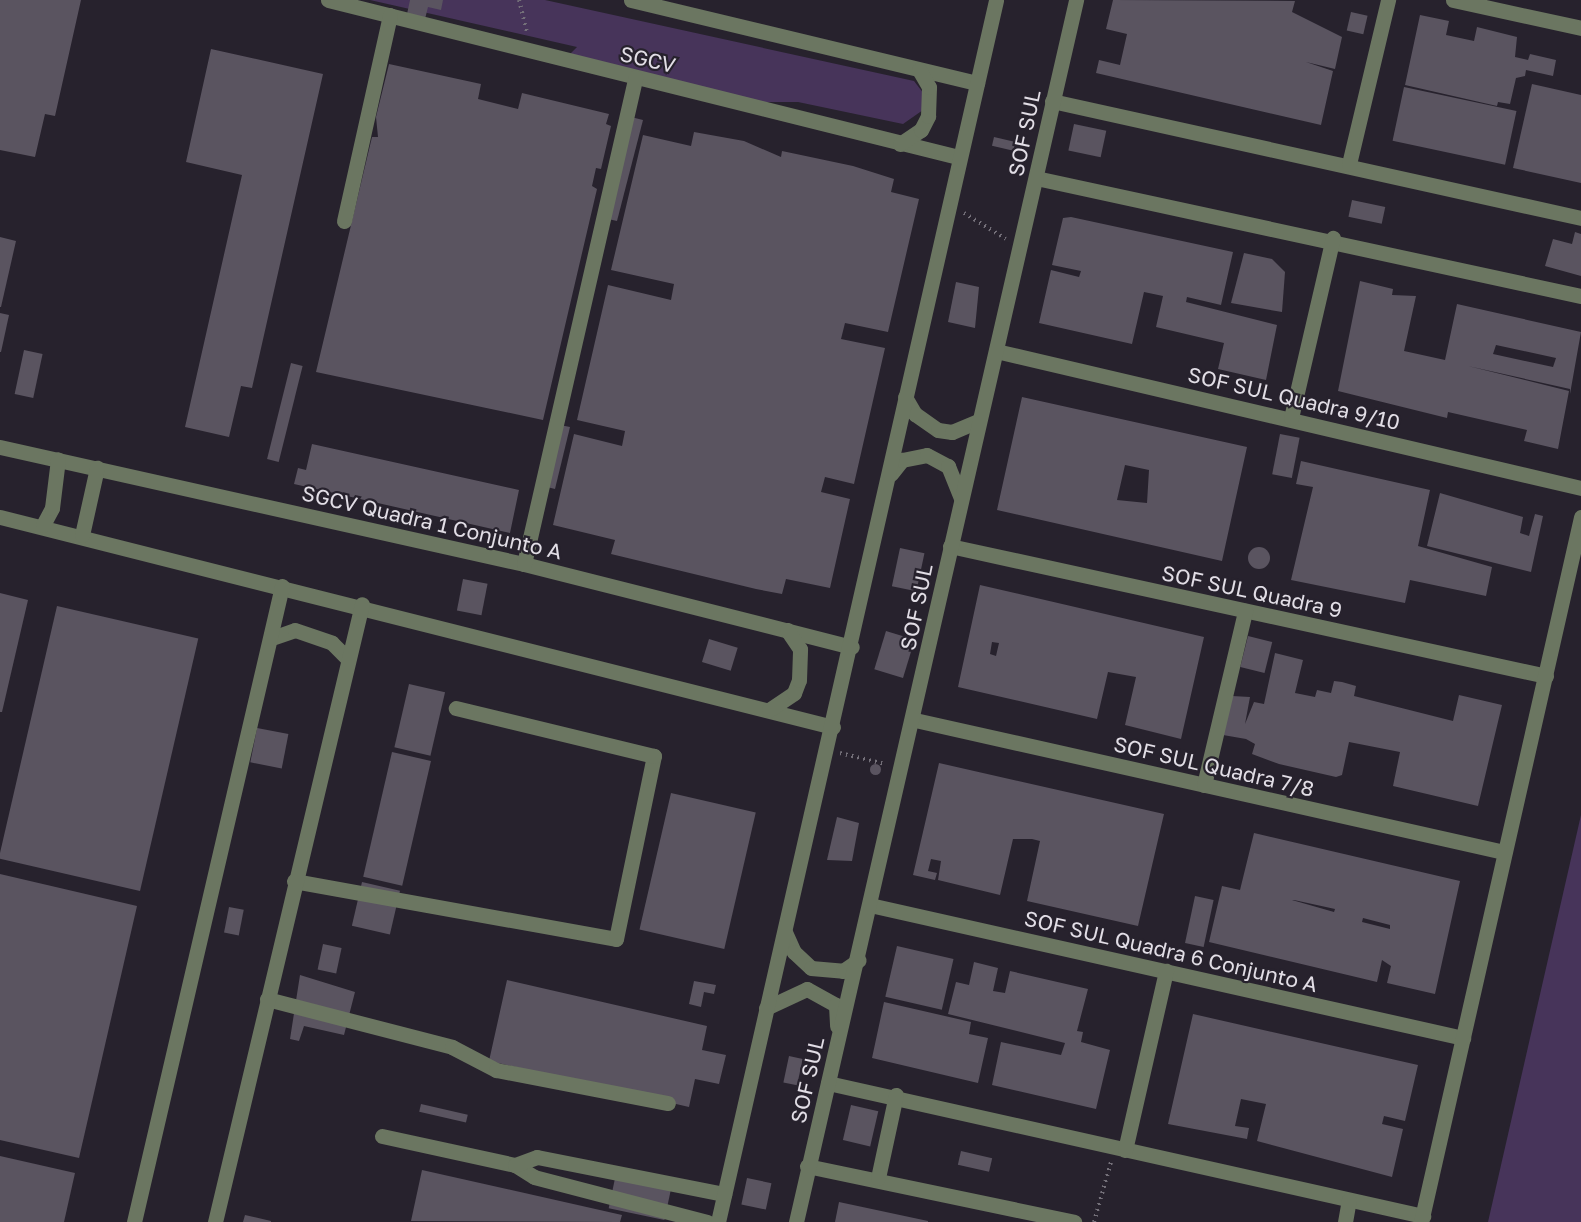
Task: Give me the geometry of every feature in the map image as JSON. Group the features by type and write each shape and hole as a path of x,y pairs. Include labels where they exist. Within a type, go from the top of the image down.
{"street":[{"name":"SGCV","path":"328,0 958,157"},
{"path":"631,0 977,83"},
{"path":"718,1222 765,1008 852,646 958,157 996,0"},
{"name":"SOF SUL","path":"796,1222 807,1166 859,960 915,720 950,546 1076,0"},
{"path":"1349,164 1388,0"},
{"path":"1453,0 1581,28"},
{"path":"344,221 390,15"},
{"path":"900,144 921,130 928,116 929,87 919,70"},
{"path":"524,564 635,78"},
{"path":"1052,101 1349,164 1581,218"},
{"path":"1036,178 1333,238 1581,296"},
{"path":"1291,418 1333,238"},
{"name":"SOF SUL Quadra 9/10","path":"996,351 1291,418 1581,488"},
{"path":"905,397 915,414 938,430 952,432 978,421"},
{"name":"SGCV Quadra 1 Conjunto A","path":"0,447 524,564 852,646"},
{"path":"888,478 902,460 927,455 948,466 961,498"},
{"path":"43,525 52,508 58,459"},
{"path":"82,535 97,468"},
{"path":"0,517 43,525 362,604 833,727"},
{"path":"828,1083 896,1095 1422,1219 1581,517"},
{"name":"SOF SUL Quadra 9","path":"950,546 1545,676"},
{"path":"134,1222 272,638 282,586"},
{"path":"215,1222 346,657 362,604"},
{"path":"1204,785 1245,611"},
{"path":"272,638 295,630 332,643 346,657"},
{"path":"769,710 794,693 799,680 800,649 787,630"},
{"path":"294,881 616,939 654,756 456,708"},
{"name":"SOF SUL Quadra 7/8","path":"915,720 1504,852"},
{"name":"SOF SUL Quadra 6 Conjunto A","path":"870,905 1463,1038"},
{"path":"785,932 794,952 810,968 843,971 859,960"},
{"path":"1120,1149 1166,971"},
{"path":"765,1008 807,989 825,997 836,1005 837,1041"},
{"path":"267,999 452,1047 496,1070 668,1103"},
{"path":"878,1178 896,1095"},
{"path":"382,1136 515,1165 534,1177 707,1222"},
{"path":"515,1165 537,1157 724,1194"},
{"path":"807,1166 878,1178 1074,1222"},
{"path":"1345,1222 1349,1200"}],"path":[{"path":"519,0 531,51"},
{"path":"948,204 1020,247"},
{"path":"828,750 903,768"},
{"path":"1094,1222 1120,1149"}],"shaded area":[{"path":"370,0 545,0 914,81 924,94 923,110 903,124 798,102 757,102 566,58 577,47"},
{"path":"1581,815 1581,1222 1488,1222"}],"building":[{"path":"0,0 81,0 55,116 45,114 35,157 0,150"},
{"path":"410,0 443,0 441,10 428,7 425,19 407,14"},
{"path":"1113,0 1295,1 1292,12 1342,37 1335,69 1306,62 1333,71 1321,125 1096,73 1099,60 1120,65 1127,34 1106,29"},
{"path":"1351,12 1368,16 1363,34 1347,31"},
{"path":"1420,15 1449,21 1446,35 1474,41 1477,27 1517,37 1515,57 1528,60 1530,54 1556,60 1553,76 1526,70 1525,76 1516,78 1510,104 1498,102 1497,106 1405,85"},
{"path":"211,49 323,74 252,388 241,386 229,437 185,427 242,175 186,162"},
{"path":"389,64 481,84 478,99 518,109 522,93 609,114 606,124 611,126 601,169 596,168 592,186 597,189 543,420 316,372 372,137 378,137 376,117"},
{"path":"1532,84 1581,95 1581,183 1513,168"},
{"path":"1404,87 1516,111 1505,165 1393,141"},
{"path":"631,117 643,120 617,221 608,219"},
{"path":"1074,124 1106,131 1101,157 1068,150"},
{"path":"694,132 744,141 781,157 782,151 853,166 894,179 891,192 919,199 888,332 845,323 841,339 885,348 854,484 825,477 821,492 850,499 830,588 786,579 782,594 756,589 611,554 615,540 553,525 574,434 622,446 625,431 577,420 608,285 671,300 674,284 611,270 643,135 691,146"},
{"path":"994,137 1015,142 1013,151 992,146"},
{"path":"1352,200 1385,207 1382,224 1348,217"},
{"path":"1071,217 1233,252 1221,305 1187,297 1186,302 1277,325 1266,380 1218,369 1224,343 1156,327 1163,296 1144,292 1132,344 1039,323 1051,270 1079,277 1081,271 1052,265 1063,218"},
{"path":"1575,232 1581,234 1581,276 1545,266 1553,239 1572,244"},
{"path":"0,237 16,241 1,307 0,307"},
{"path":"1244,253 1272,259 1285,272 1282,312 1231,303"},
{"path":"1360,281 1393,289 1392,295 1416,296 1404,351 1445,360 1457,304 1581,332 1570,394 1570,389 1468,366 1569,391 1558,449 1524,441 1527,430 1448,412 1447,418 1338,391","holes":["1496,345 1556,358 1553,367 1493,354"]},
{"path":"956,282 979,287 975,328 948,322"},
{"path":"0,313 9,315 1,352 0,352"},
{"path":"24,350 43,354 33,398 15,394"},
{"path":"291,363 303,366 279,462 267,459"},
{"path":"1022,397 1247,447 1222,561 997,510","holes":["1125,465 1149,470 1147,503 1117,500"]},
{"path":"560,425 570,427 555,489 547,487"},
{"path":"1280,434 1300,438 1292,478 1272,474"},
{"path":"312,444 519,490 510,533 294,484 298,468 306,470"},
{"path":"1301,461 1430,490 1418,546 1492,567 1486,596 1410,580 1405,603 1291,580 1313,487 1296,484"},
{"path":"1440,493 1523,517 1520,533 1529,536 1535,514 1543,516 1531,572 1427,546"},
{"path":"1259,547 1267,550 1270,558 1267,566 1259,569 1251,566 1248,558 1251,550"},
{"path":"900,548 924,553 916,591 892,586"},
{"path":"463,579 488,584 481,615 457,610"},
{"path":"980,585 1204,637 1181,739 1125,725 1136,677 1108,672 1097,719 958,687","holes":["992,642 999,643 996,656 990,654"]},
{"path":"0,593 28,600 2,712 0,712"},
{"path":"57,606 198,639 140,891 0,859"},
{"path":"886,631 915,640 903,678 874,669"},
{"path":"1248,636 1272,642 1265,673 1240,667"},
{"path":"709,639 738,648 731,671 702,662"},
{"path":"1275,653 1303,660 1295,693 1315,697 1317,690 1331,693 1334,681 1342,682 1356,686 1354,696 1453,721 1459,695 1502,705 1478,806 1393,786 1400,752 1349,742 1342,775 1336,777 1279,764 1252,754 1255,744 1246,739 1223,735 1232,696 1250,697 1245,724 1254,702 1264,704"},
{"path":"409,684 445,692 430,756 394,747"},
{"path":"257,728 288,734 282,768 250,762"},
{"path":"392,752 431,761 402,886 363,877"},
{"path":"875,763 881,769 875,775 869,769"},
{"path":"939,763 1164,814 1138,926 1027,901 1040,841 1032,839 1013,839 1000,895 938,880 941,861 931,859 928,871 937,873 935,880 913,875"},
{"path":"671,793 756,813 724,949 640,929"},
{"path":"837,817 859,823 852,861 827,860"},
{"path":"1254,833 1460,881 1435,994 1387,983 1391,966 1382,960 1377,982 1209,942 1222,886 1240,890","holes":["1292,900 1294,900 1335,909 1334,912","1363,918 1390,925 1390,929 1362,922"]},
{"path":"0,874 137,906 79,1158 0,1140"},
{"path":"362,882 400,891 390,935 352,926"},
{"path":"1195,896 1214,900 1204,947 1185,943"},
{"path":"229,907 244,910 239,935 224,933"},
{"path":"323,944 342,948 336,973 318,969"},
{"path":"897,946 954,959 942,1010 885,997"},
{"path":"974,962 998,968 993,991 1005,993 1010,971 1088,989 1077,1031 1083,1032 1081,1042 1110,1050 1096,1109 992,1085 1001,1042 1061,1055 1065,1043 948,1014 956,982 969,985"},
{"path":"300,975 355,992 344,1035 304,1026 299,1041 290,1039"},
{"path":"507,980 707,1026 702,1050 726,1055 719,1084 695,1079 689,1107 489,1061"},
{"path":"694,981 716,985 714,994 704,992 701,1007 689,1004"},
{"path":"884,1002 971,1022 969,1034 988,1038 978,1083 872,1058"},
{"path":"1193,1014 1418,1065 1405,1121 1384,1116 1382,1124 1403,1129 1392,1177 1257,1141 1266,1104 1241,1099 1235,1126 1249,1128 1247,1139 1168,1124"},
{"path":"789,1056 803,1059 797,1085 783,1082"},
{"path":"421,1104 468,1115 466,1123 419,1112"},
{"path":"851,1105 878,1111 870,1146 843,1140"},
{"path":"961,1151 992,1158 989,1172 958,1165"},
{"path":"0,1156 75,1173 64,1222 0,1222"},
{"path":"617,1169 673,1181 664,1220 609,1208"},
{"path":"422,1170 622,1215 620,1222 411,1221"},
{"path":"747,1178 771,1183 766,1210 741,1204"},
{"path":"839,1202 928,1221 928,1222 835,1222"},
{"path":"245,1215 271,1221 271,1222 243,1222"}]}
